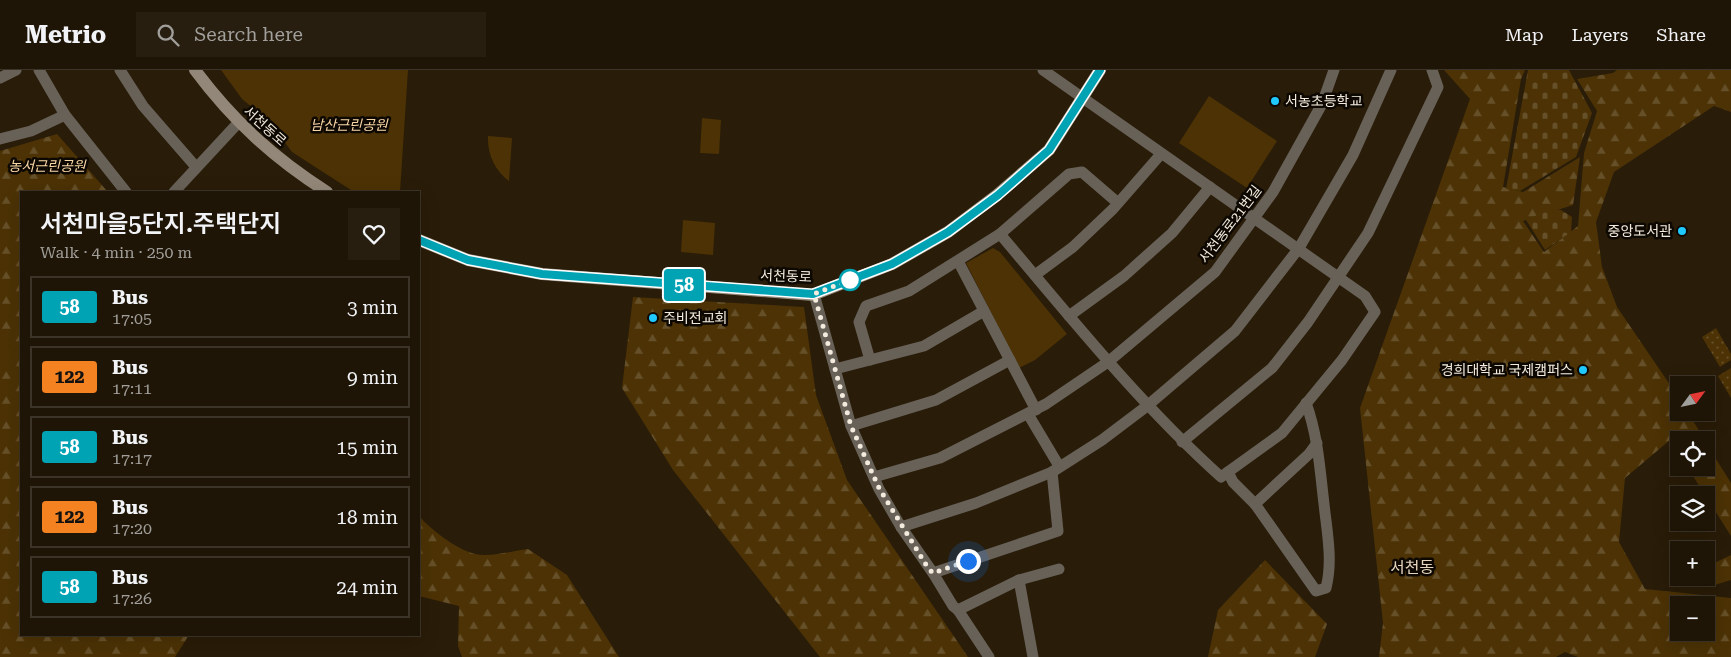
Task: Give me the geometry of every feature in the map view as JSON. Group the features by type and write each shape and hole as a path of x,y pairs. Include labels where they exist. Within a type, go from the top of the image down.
{"street":[{"path":"0,78 16,70"},
{"path":"39,70 65,115 125,191"},
{"path":"120,70 143,106 196,166"},
{"name":"서천동로","path":"195,70 238,124 276,156 326,191"},
{"path":"1000,234 1147,406 1221,478 1282,433 1342,360 1375,312 1365,296 1339,277 1043,70"},
{"name":"서천동로","path":"420,240 468,260 542,274 814,294 892,264 948,232 998,195 1049,150 1100,70"},
{"name":"서천동로21번길","path":"874,476 940,458 1032,412 1108,362 1215,272 1273,192 1322,104 1334,70"},
{"path":"901,527 976,503 1056,469 1102,440 1147,406 1235,331 1299,248 1353,155 1391,70"},
{"path":"1182,442 1272,368 1308,322 1339,277 1368,233 1438,87 1432,70"},
{"path":"0,140 31,131 65,115"},
{"path":"175,191 196,166 238,124"},
{"path":"1035,275 1073,247 1118,203 1161,154"},
{"path":"870,360 858,322 866,306 909,291 1000,234 1069,174 1082,172 1118,203"},
{"path":"1069,316 1124,276 1172,232 1210,187"},
{"path":"933,573 1058,531 1056,469 1010,360 958,261"},
{"path":"814,294 851,426 874,476 901,527 933,573 952,606 958,610 989,657"},
{"path":"835,369 924,346 984,311"},
{"path":"851,426 936,400 1010,360"},
{"path":"1228,472 1234,482 1255,504 1316,591 1326,588 1330,575 1329,545 1315,428 1306,403"},
{"path":"1255,504 1309,454 1316,443"},
{"path":"958,610 1019,580 1059,569"},
{"path":"1019,580 1033,657"}],"green space":[{"name":"남산근린공원","path":"221,70 408,70 400,191 352,191 292,152 269,121 242,99"},
{"name":"경희대학교 국제캠퍼스","path":"1444,70 1525,70 1521,79 1503,187 1523,192 1580,157 1573,205 1523,221 1544,252 1578,226 1584,153 1597,111 1577,79 1613,73 1617,70 1731,70 1731,112 1714,106 1614,172 1596,222 1602,267 1617,307 1670,385 1670,421 1693,421 1699,431 1670,431 1670,440 1625,478 1619,542 1645,589 1712,596 1670,596 1670,641 1715,641 1715,596 1731,598 1731,657 1578,657 1565,652 1556,657 1379,657 1383,623 1360,408 1470,99"},
{"path":"1528,70 1569,70 1592,113 1576,157 1520,191 1506,189"},
{"path":"1209,96 1277,141 1247,188 1179,143"},
{"path":"702,118 721,120 719,154 700,153"},
{"name":"농서근린공원","path":"57,134 107,191 20,191 20,636 188,636 175,657 0,657 0,151"},
{"path":"488,136 512,138 509,181 493,161 489,149"},
{"path":"1551,209 1561,210 1572,217 1571,232 1545,250 1526,220"},
{"path":"683,220 715,223 713,255 681,252"},
{"path":"993,248 1000,252 1067,334 1035,360 1019,368 966,263"},
{"path":"633,297 804,307 816,395 847,480 968,657 820,657 673,470 622,388"},
{"path":"1716,328 1731,354 1731,360 1720,367 1702,337"},
{"path":"0,339 16,350 0,374"},
{"path":"1731,368 1731,398 1718,376"},
{"path":"1715,457 1731,483 1731,536 1715,511 1715,486 1699,486 1693,476 1715,476"},
{"path":"420,517 449,542 468,551 490,555 528,549 567,575 619,657 462,657 458,646 459,606 420,596"},
{"path":"1731,555 1731,580 1715,585 1715,563"},
{"path":"1265,560 1327,624 1315,657 1208,657 1218,610"}],"bus line":[{"name":"58","path":"420,241 468,260 542,274 813,294 892,264 948,232 998,195 1049,150 1100,70"}],"place":[{"name":"서농초등학교","path":"1275,101"},
{"name":"중앙도서관","path":"1682,231"},
{"name":"주비전교회","path":"653,318"},
{"name":"경희대학교 국제캠퍼스","path":"1583,370"}],"district":[{"name":"서천동","path":"1412,567"}],"route":[{"path":"850,280 814,294 851,426 879,488 901,527 928,568 933,573 968,561"}]}
